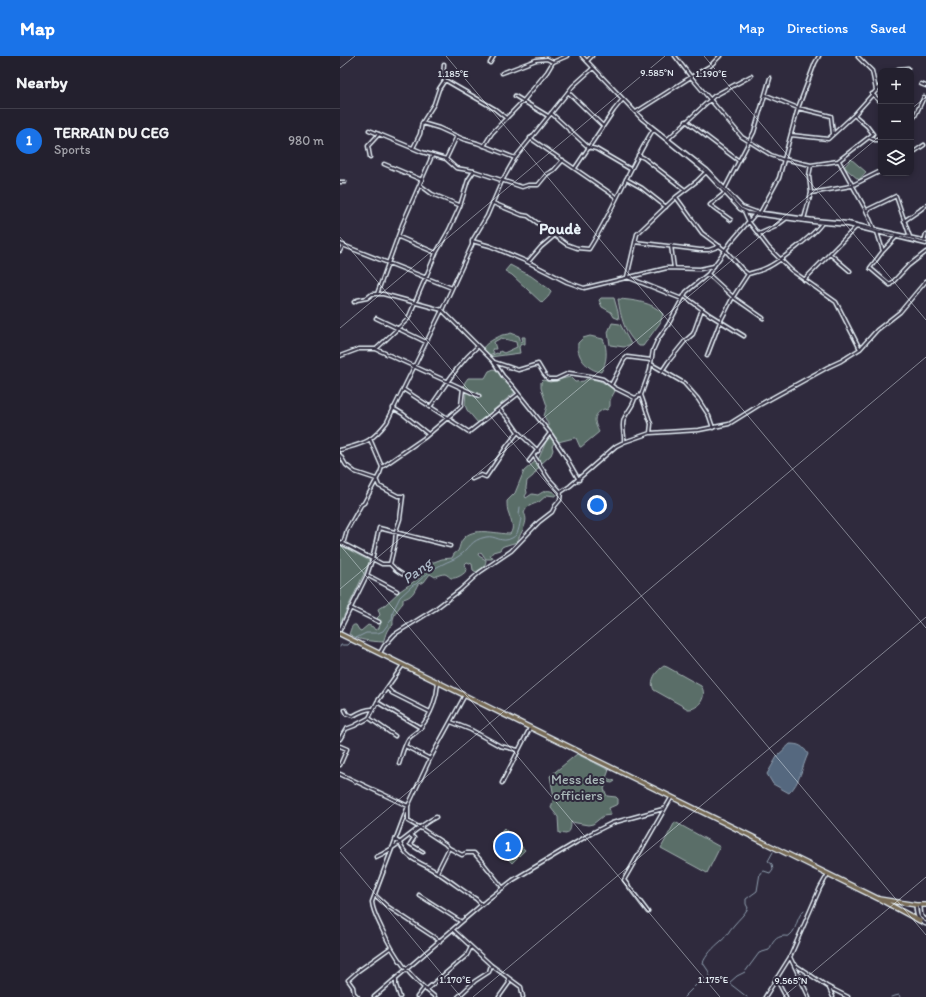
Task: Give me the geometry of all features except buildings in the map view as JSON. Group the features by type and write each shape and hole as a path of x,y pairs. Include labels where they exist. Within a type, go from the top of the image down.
{"highway":[{"path":"340,634 879,899 920,921"},
{"path":"879,899 926,905"}],"main road":[{"path":"918,905 921,916 926,920"},
{"path":"918,905 916,913 920,921 926,924"}],"street":[{"path":"490,63 494,56"},
{"path":"484,146 492,133 524,100 548,72 553,62 567,56"},
{"path":"582,56 653,130 706,172 726,192 744,211 749,222 791,270 836,302 860,349"},
{"path":"587,61 592,56"},
{"path":"675,56 742,137 749,143 771,155 811,165 838,161 873,134 867,126 854,115"},
{"path":"636,112 710,66 720,56"},
{"path":"760,213 779,178 798,108 815,63 820,56"},
{"path":"791,135 828,139 854,115 876,90 872,71 858,57"},
{"path":"502,73 536,60 547,58 553,62"},
{"path":"444,64 443,78 445,80 495,109 506,118"},
{"path":"340,450 365,443 380,431 387,422 442,310 472,245 472,241 483,223 502,181 515,158 568,92 593,68"},
{"path":"668,139 710,100 722,91 751,76"},
{"path":"724,188 754,132 770,78"},
{"path":"413,148 420,134 422,123 434,104 439,88 445,80"},
{"path":"921,84 926,86"},
{"path":"568,92 603,126"},
{"path":"872,94 878,99"},
{"path":"766,95 798,108 831,116 833,134"},
{"path":"516,96 548,116"},
{"path":"914,117 924,97"},
{"path":"575,168 614,110 624,99"},
{"path":"552,113 588,147 596,149 630,170"},
{"path":"642,119 707,170 742,207 750,211 755,213 848,223 910,237 925,242"},
{"path":"686,121 739,161"},
{"path":"422,123 439,128 515,158"},
{"path":"369,130 432,156 446,159 456,168 474,171 522,187 528,185 538,185 547,174 554,170 563,160"},
{"path":"493,203 528,216 566,244 577,248 589,249 603,225 638,155 653,130"},
{"path":"370,157 368,146 379,134"},
{"path":"446,159 448,152 457,136"},
{"path":"869,137 878,140"},
{"path":"530,138 616,198"},
{"path":"914,152 924,145"},
{"path":"638,155 685,190"},
{"path":"377,294 399,237 402,225 432,156"},
{"path":"838,161 866,210 874,229"},
{"path":"384,164 422,180"},
{"path":"804,219 811,193 809,176 811,165"},
{"path":"376,349 408,319 436,253 460,206 468,180 474,171"},
{"path":"627,277 635,242 639,232 676,197 706,172"},
{"path":"811,193 851,186 878,172"},
{"path":"626,179 642,188 666,207"},
{"path":"340,182 345,182"},
{"path":"420,185 432,194 460,206"},
{"path":"726,192 710,205 732,220"},
{"path":"866,210 896,196 910,237"},
{"path":"676,197 702,233 726,251 748,274"},
{"path":"904,221 926,205"},
{"path":"744,211 856,227 925,242"},
{"path":"650,433 651,424 641,395 651,364 653,350 658,339 668,325 684,296 691,287 708,274 744,225 749,222 755,213"},
{"path":"759,234 774,227 787,218"},
{"path":"707,356 720,322 733,297 748,274 767,268 781,260 816,231 822,223"},
{"path":"804,280 856,227"},
{"path":"877,232 883,251"},
{"path":"925,242 926,234"},
{"path":"528,262 540,247 554,236"},
{"path":"897,236 870,268 890,285 908,266 926,252"},
{"path":"399,237 436,253"},
{"path":"472,241 490,246 528,262 567,282 584,288 655,270 674,268 700,269 714,266"},
{"path":"635,242 700,250 708,250 720,246"},
{"path":"340,250 341,244 452,288"},
{"path":"671,246 674,268"},
{"path":"830,254 850,271"},
{"path":"708,274 733,297 763,318"},
{"path":"627,277 682,299"},
{"path":"560,492 579,479 616,446 624,442 650,433 680,432 713,428 729,424 761,404 841,361 860,349 877,330 900,312 926,281"},
{"path":"354,302 366,298 372,294 383,294 415,304 442,310 477,347 493,361 503,376 550,433 579,479"},
{"path":"684,296 720,322 744,336"},
{"path":"662,371 685,341 693,334 702,309"},
{"path":"376,318 426,342"},
{"path":"430,407 463,359 477,347"},
{"path":"340,356 359,349 376,349 479,396"},
{"path":"611,384 624,360 627,358 652,360"},
{"path":"493,361 518,370 538,364 548,379 556,378 569,373 603,379 635,398"},
{"path":"651,364 684,383 698,399 709,416 713,428"},
{"path":"343,544 348,530 382,467 411,448 448,419 461,406 463,388"},
{"path":"403,389 470,432 500,410 518,394"},
{"path":"635,398 641,395"},
{"path":"624,442 624,419 634,405 635,398"},
{"path":"393,408 428,434"},
{"path":"500,410 518,432 538,451"},
{"path":"472,479 482,475 486,477 518,432"},
{"path":"530,461 550,433"},
{"path":"370,439 382,467"},
{"path":"340,455 345,460 346,465 355,472 376,479 379,486 398,496 403,496 400,519 396,531 395,544 390,564"},
{"path":"380,653 395,634 436,610 480,572 511,551 538,522 552,512 560,500 560,492 549,479 534,456"},
{"path":"340,630 367,575 379,528 396,531 450,546"},
{"path":"340,542 372,560 385,565 390,564"},
{"path":"390,564 402,574"},
{"path":"367,575 397,591"},
{"path":"350,608 379,622"},
{"path":"340,739 346,729 369,718 372,709 403,665"},
{"path":"399,764 405,746 410,737 421,728 430,712 437,693 438,682"},
{"path":"387,688 392,694 430,712"},
{"path":"435,997 406,969 390,948 373,908 372,902 394,847 408,806 430,759 465,695"},
{"path":"377,702 421,728"},
{"path":"345,710 352,716 358,712 364,712 367,709 372,709"},
{"path":"369,718 395,736"},
{"path":"451,722 471,730 500,746 518,750"},
{"path":"502,783 531,727"},
{"path":"340,746 347,749 340,765"},
{"path":"405,746 430,759"},
{"path":"340,774 408,806"},
{"path":"648,912 624,880 663,809 671,798"},
{"path":"408,806 408,821 462,855 474,853 503,888"},
{"path":"372,997 396,979 481,904 513,880 612,823 663,809"},
{"path":"376,857 389,851 419,827 436,817"},
{"path":"410,835 414,838 410,844 423,852"},
{"path":"396,840 400,843 402,849 413,859 437,872 481,904"},
{"path":"437,872 449,848"},
{"path":"765,997 790,957 820,888 828,874"},
{"path":"420,895 461,922"},
{"path":"375,896 387,906 440,941"},
{"path":"453,930 491,965 521,987 523,997"},
{"path":"417,997 467,954 471,947"},
{"path":"358,997 354,993 353,987 348,980 390,948"},
{"path":"790,957 809,997"},
{"path":"794,964 828,987 848,997"},
{"path":"458,997 475,980 489,972 491,965"},
{"path":"499,997 509,983 508,977"},
{"path":"776,978 786,997"},
{"path":"396,979 396,985 400,997"},
{"path":"828,987 833,997"}],"green space":[{"path":"851,159 866,172 859,180 844,167"},
{"path":"510,265 531,276 549,289 551,291 549,296 542,303 512,275 505,271"},
{"path":"601,298 614,298 619,319 614,317 611,312 602,307 599,300"},
{"path":"618,299 648,304 663,314 660,323 643,346 639,346 634,341 624,325"},
{"path":"612,323 620,324 631,344 624,347 610,345 608,332"},
{"path":"511,333 519,336 521,342 523,341 522,337 525,337 525,344 521,344 519,347 520,353 490,357 497,353 499,354 500,351 504,353 517,347 516,342 501,338 494,342 496,349 492,349 494,353 489,355 486,354 483,348 487,344 502,335"},
{"path":"590,336 603,339 605,343 606,360 601,372 596,371 587,365 579,353 578,343 583,338"},
{"path":"494,369 498,371 515,392 478,423 467,410 465,405 465,382 468,378 485,378 489,371"},
{"path":"570,377 575,382 584,381 586,379 599,381 615,391 610,400 610,406 607,410 604,409 600,411 596,416 595,422 599,432 581,447 576,438 554,443 552,446 553,450 551,455 541,464 533,476 527,481 526,498 532,494 538,495 547,491 551,491 556,494 555,496 547,495 539,502 527,508 524,513 526,520 524,528 517,542 504,546 500,550 493,552 490,556 493,557 492,559 486,559 481,552 478,554 486,560 486,562 483,568 476,572 473,570 472,564 467,562 465,564 467,570 456,578 451,578 445,574 435,577 430,574 424,582 418,584 411,595 403,599 403,603 394,616 393,625 387,630 383,642 369,641 349,634 352,626 354,625 356,625 361,631 368,625 373,627 375,630 379,628 381,622 377,618 380,615 378,609 419,578 431,563 442,559 452,558 458,551 462,540 467,535 479,532 510,534 512,522 507,509 507,501 515,493 524,471 539,458 547,439 554,435 548,427 544,416 547,406 541,388 541,382 543,380 550,382"},
{"path":"340,545 370,561 340,624"},
{"path":"664,666 701,686 703,690 703,697 699,705 692,709 688,709 654,690 652,683 654,676"},
{"name":"Mess des officiers","path":"577,754 609,770 606,778 615,781 612,783 607,782 604,789 607,796 616,797 618,799 618,804 609,808 611,815 603,816 593,824 588,825 571,822 568,833 559,833 558,817 551,808 554,797 550,776"},
{"path":"675,822 720,847 707,873 661,848"},
{"path":"504,828 525,850 512,863 491,842"}],"water":[{"path":"790,744 800,746 808,754 796,785 789,793 773,784 767,774 778,755"}],"waterway":[{"name":"Pang","path":"354,639 366,633 378,633 383,631 392,619 393,611 400,597 428,573 463,553 477,540 486,537 508,540 514,537 521,519 519,515 520,507"},
{"name":"Pang","path":"340,647 341,645 348,645 352,641"},
{"path":"684,997 697,984 704,982 709,977 709,972 703,963 704,960 710,951 724,938 748,908 746,899 757,891 760,873 764,871 770,873 773,869 772,864 768,861 773,852"},
{"path":"729,983 737,976 745,972 759,953 769,950 776,939 790,935 794,930 799,916 804,910"},
{"path":"709,977 712,977 717,982 729,983 747,997"},
{"path":"891,997 899,995 900,997"}],"place":[{"name":"TERRAIN DU CEG","path":"508,846"}],"district":[{"name":"Poudè","path":"560,228"}]}
